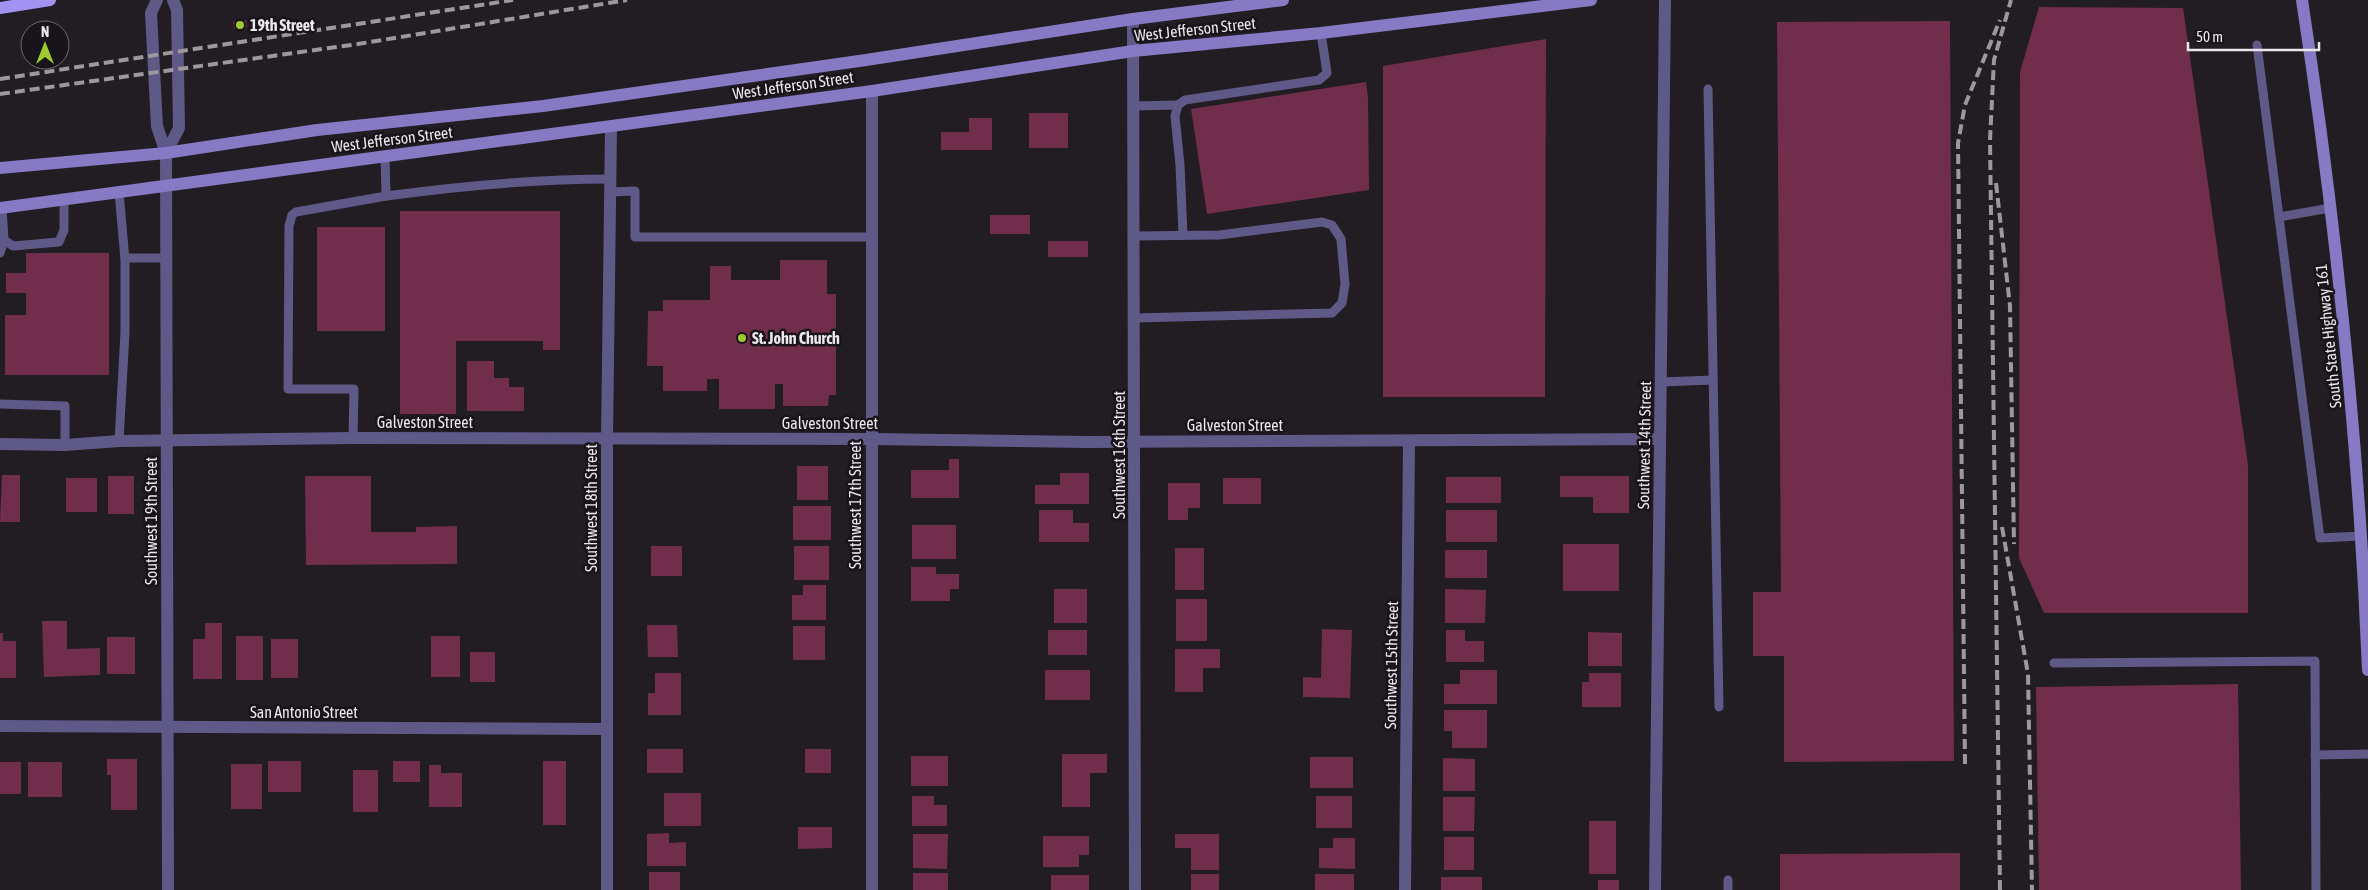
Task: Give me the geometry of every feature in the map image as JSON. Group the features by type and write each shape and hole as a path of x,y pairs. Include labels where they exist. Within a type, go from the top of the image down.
{"main road":[{"path":"0,8 50,0"},
{"name":"West Jefferson Street","path":"0,168 166,153 317,130 543,106 866,60 1133,19 1283,0"},
{"name":"West Jefferson Street","path":"1,208 872,91 1133,51 1321,33 1591,0"},
{"name":"South State Highway 161","path":"2302,0 2319,112 2350,382 2368,670"}],"street":[{"name":"Southwest 19th Street","path":"157,0 152,13 157,126 166,153 168,890"},
{"name":"Southwest 19th Street","path":"166,153 179,128 177,10 173,0"},
{"name":"Southwest 14th Street","path":"1655,890 1665,0"},
{"name":"Southwest 16th Street","path":"1133,19 1135,236 1135,890"},
{"name":"Southwest 17th Street","path":"872,91 870,439 872,890"},
{"name":"Southwest 18th Street","path":"608,890 607,439 611,127"},
{"name":"Galveston Street","path":"0,444 65,445 168,439 353,438 870,439 1135,442 1660,439"},
{"name":"Southwest 15th Street","path":"1405,890 1409,441"},
{"name":"San Antonio Street","path":"0,726 607,729"}],"lane":[{"path":"1183,235 1180,165 1175,116 1178,105 1184,100 1319,80 1326,74 1321,33"},
{"path":"2257,45 2320,538 2361,536"},
{"path":"1708,89 1719,707"},
{"path":"1134,106 1178,105"},
{"path":"385,156 386,196"},
{"path":"353,438 354,389 288,388 289,226 292,215 296,212 386,196 446,188 554,179 611,185 635,191 636,237 871,237"},
{"path":"119,192 125,258 125,332 119,441"},
{"path":"4,240 13,246 59,242 64,230 64,199"},
{"path":"0,253 4,240 1,208"},
{"path":"2279,217 2330,208"},
{"path":"1135,236 1219,235 1322,222 1332,225 1341,240 1345,284 1342,303 1332,313 1135,318"},
{"path":"125,258 165,258"},
{"path":"1661,382 1713,380"},
{"path":"0,404 64,406 65,445"},
{"path":"2054,663 2315,661 2316,890"},
{"path":"2315,755 2368,754"},
{"path":"1728,880 1728,890"}],"building":[{"path":"2039,7 2183,8 2248,465 2248,613 2044,613 2019,558 2020,72"},
{"name":"19th Street","path":"246,20 247,27 234,29 233,22"},
{"path":"1950,21 1954,761 1784,762 1784,656 1753,656 1753,592 1781,592 1777,22"},
{"path":"1546,39 1545,397 1383,397 1383,66"},
{"path":"1366,82 1368,98 1369,190 1207,214 1191,109"},
{"path":"1029,113 1068,113 1068,148 1029,148"},
{"path":"969,118 992,118 992,150 941,150 941,132 969,132"},
{"path":"400,211 560,211 560,350 543,350 543,341 456,341 456,414 400,414"},
{"path":"990,215 1030,215 1030,234 990,234"},
{"path":"317,227 385,227 385,331 317,331"},
{"path":"1048,241 1088,241 1088,257 1048,257"},
{"path":"26,253 109,253 109,375 5,375 5,315 26,315 26,293 6,293 6,273 26,273"},
{"name":"St. John Church","path":"780,260 827,260 827,294 836,294 836,395 829,395 828,406 783,406 783,384 775,384 775,409 719,409 719,379 707,379 707,391 663,391 663,366 647,366 648,311 663,311 663,300 710,300 710,266 731,266 731,280 780,280"},
{"path":"467,361 494,361 494,378 509,378 509,387 524,387 524,411 467,411"},
{"path":"949,459 959,459 959,498 911,498 911,470 949,470"},
{"path":"797,466 828,466 828,500 797,500"},
{"path":"1060,473 1089,473 1089,504 1035,504 1035,485 1060,485"},
{"path":"2,475 20,475 20,522 0,522"},
{"path":"108,476 134,476 134,514 108,514"},
{"path":"305,476 371,476 371,532 416,532 416,527 457,526 457,564 306,565"},
{"path":"1560,476 1629,476 1629,513 1593,513 1593,497 1560,497"},
{"path":"1446,477 1501,477 1501,503 1446,503"},
{"path":"66,478 97,478 97,512 66,512"},
{"path":"1223,478 1261,478 1261,504 1223,504"},
{"path":"1168,483 1200,483 1200,508 1188,508 1188,520 1168,520"},
{"path":"793,506 831,506 831,540 793,540"},
{"path":"1039,510 1073,510 1073,523 1089,523 1089,542 1039,542"},
{"path":"1446,510 1497,510 1497,542 1446,542"},
{"path":"912,525 956,525 956,559 912,559"},
{"path":"1563,544 1619,544 1619,591 1563,591"},
{"path":"651,546 682,546 682,576 651,576"},
{"path":"794,546 829,546 829,580 794,580"},
{"path":"1175,548 1204,548 1204,590 1175,590"},
{"path":"1445,550 1487,550 1487,578 1445,578"},
{"path":"911,567 936,567 936,574 959,574 959,589 950,589 950,601 911,601"},
{"path":"803,585 826,585 826,620 792,620 792,595 803,595"},
{"path":"1054,589 1087,589 1087,623 1054,623"},
{"path":"1445,589 1486,590 1485,623 1445,623"},
{"path":"1176,599 1207,599 1207,641 1176,641"},
{"path":"42,621 67,621 67,649 100,648 100,675 44,677"},
{"path":"205,623 222,623 222,679 193,679 193,639 205,639"},
{"path":"647,625 677,625 678,657 648,657"},
{"path":"793,626 825,626 825,660 793,660"},
{"path":"1322,629 1352,630 1350,698 1303,697 1303,677 1321,678"},
{"path":"1048,630 1087,630 1087,655 1048,655"},
{"path":"1446,630 1465,630 1465,641 1484,641 1484,662 1446,662"},
{"path":"1588,632 1622,633 1622,666 1588,666"},
{"path":"0,633 3,633 3,641 16,641 16,678 0,678"},
{"path":"236,636 263,636 263,680 236,680"},
{"path":"431,636 460,636 460,677 431,677"},
{"path":"107,637 135,637 135,674 107,674"},
{"path":"271,639 298,639 298,678 271,678"},
{"path":"1175,649 1220,649 1220,668 1203,668 1203,692 1175,692"},
{"path":"470,652 495,652 495,682 470,682"},
{"path":"1045,670 1090,670 1090,700 1045,700"},
{"path":"1460,670 1497,670 1497,704 1444,704 1444,684 1460,684"},
{"path":"655,673 681,673 681,715 648,715 648,693 655,693"},
{"path":"1589,673 1621,673 1621,707 1582,707 1582,682 1589,682"},
{"path":"2238,684 2241,890 2039,890 2036,687"},
{"path":"1444,710 1487,710 1487,748 1452,748 1452,731 1444,731"},
{"path":"647,749 683,749 683,773 647,773"},
{"path":"805,749 831,749 831,773 805,773"},
{"path":"1062,754 1107,754 1107,773 1090,773 1090,807 1062,807"},
{"path":"911,756 948,756 948,786 911,786"},
{"path":"1310,757 1353,757 1353,788 1310,788"},
{"path":"1443,758 1475,759 1475,791 1443,791"},
{"path":"107,759 137,759 137,810 111,810 111,775 107,775"},
{"path":"268,761 301,761 301,792 268,792"},
{"path":"393,761 420,761 420,782 393,782"},
{"path":"543,761 566,761 566,825 543,825"},
{"path":"0,762 21,762 21,794 0,794"},
{"path":"28,762 62,762 62,797 28,797"},
{"path":"231,764 262,764 262,809 231,809"},
{"path":"429,765 441,765 441,773 462,773 462,807 429,807"},
{"path":"353,770 378,770 378,812 353,812"},
{"path":"664,793 701,793 701,826 664,826"},
{"path":"912,796 934,796 934,805 947,805 947,826 912,826"},
{"path":"1316,796 1352,796 1352,828 1316,828"},
{"path":"1443,797 1475,797 1474,831 1443,831"},
{"path":"1589,821 1616,821 1616,874 1589,874"},
{"path":"798,827 832,827 832,848 798,849"},
{"path":"669,833 669,843 686,842 686,866 647,866 647,834"},
{"path":"913,834 948,834 947,869 913,868"},
{"path":"1175,834 1219,834 1219,870 1191,870 1191,848 1175,848"},
{"path":"1043,836 1089,836 1089,855 1079,855 1079,867 1043,867"},
{"path":"1444,837 1474,837 1474,870 1444,870"},
{"path":"1333,838 1355,838 1355,869 1319,868 1319,848 1333,848"},
{"path":"1960,853 1960,890 1780,890 1780,854"},
{"path":"649,872 680,872 680,890 649,890"},
{"path":"913,873 948,873 948,890 913,890"},
{"path":"1191,874 1219,874 1219,890 1191,890"},
{"path":"1315,874 1354,874 1354,890 1315,890"},
{"path":"1051,875 1089,875 1089,890 1051,890"},
{"path":"1441,877 1482,877 1482,890 1441,890"},
{"path":"1598,880 1619,880 1619,890 1598,890"}],"railway":[{"path":"0,79 513,0"},
{"path":"0,94 358,44 627,0"},
{"path":"2000,890 1990,140 1994,60 2011,0"},
{"path":"1965,764 1958,143 1965,105 2000,20"},
{"path":"1996,183 2010,306 2014,544"},
{"path":"2002,527 2028,674 2032,890"}],"place":[{"name":"19th Street","path":"240,25"},
{"name":"St. John Church","path":"742,338"}]}
